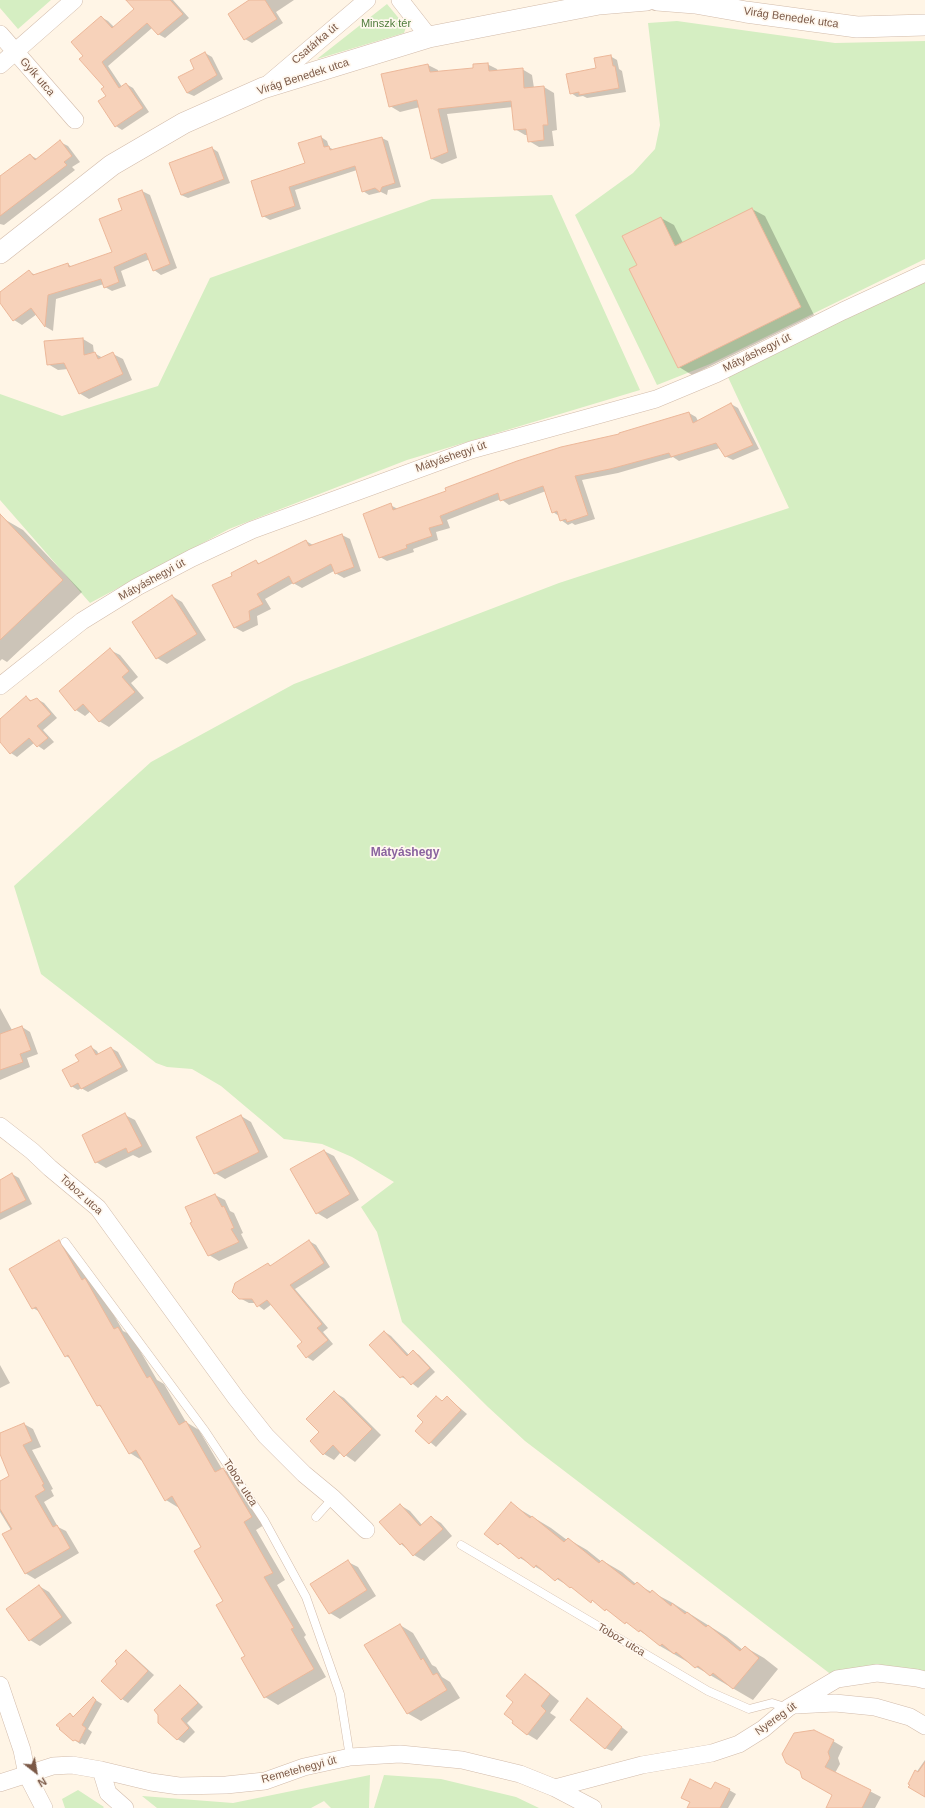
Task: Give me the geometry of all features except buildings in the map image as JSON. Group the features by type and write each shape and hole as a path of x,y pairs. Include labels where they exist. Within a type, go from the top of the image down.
{"street":[{"path":"0,65 16,53 74,0"},
{"name":"Csatárka út","path":"263,88 367,0"},
{"path":"400,0 430,37"},
{"name":"Virág Benedek utca","path":"0,253 112,165 184,123 263,88 430,37 599,4 647,0"},
{"name":"Virág Benedek utca","path":"657,0 695,3 746,12 857,27 925,25"},
{"name":"Gyík utca","path":"0,34 75,120"},
{"name":"Mátyáshegyi út","path":"0,686 82,622 137,587 192,558 252,530 471,450 656,399 728,368 843,310 925,273"},
{"name":"Toboz utca","path":"0,1126 32,1150 50,1168 98,1208 236,1398 266,1436 304,1474 333,1498 366,1530"},
{"name":"Nyereg út","path":"555,1788 642,1765 712,1753 739,1744 764,1729 790,1706 837,1679 877,1673 925,1680"},
{"path":"0,1685 22,1750 27,1775 44,1808"},
{"path":"790,1706 835,1703 875,1707 910,1717 925,1726"},
{"name":"Remetehegyi út","path":"0,1783 53,1766 72,1765 101,1770 151,1782 179,1786 226,1785 265,1781 304,1767 350,1757 400,1754 462,1760 520,1774 555,1788 593,1808"},
{"path":"101,1770 108,1793 125,1808"}],"lane":[{"name":"Toboz utca","path":"65,1242 205,1431 264,1520 306,1598 340,1694 350,1757"},
{"path":"316,1517 333,1498"},
{"name":"Toboz utca","path":"462,1545 708,1691 749,1709 772,1703 790,1706"}],"green space":[{"path":"0,0 51,0 18,29 0,8"},
{"name":"Minszk tér","path":"387,4 406,27 404,33 317,59"},
{"path":"677,21 835,43 925,41 925,259 710,364 657,385 575,215 633,173 655,149 660,125 648,23"},
{"path":"552,195 640,390 407,460 229,529 90,603 0,500 0,394 62,416 158,386 210,278 432,199"},
{"path":"925,280 925,1680 837,1679 525,1441 488,1407 402,1322 377,1232 361,1207 394,1182 352,1157 322,1144 284,1139 221,1086 192,1069 167,1067 156,1063 41,974 14,886 151,762 294,684 559,583 789,508 727,375"},
{"path":"370,1775 369,1808 331,1808 324,1801 311,1808 157,1808 142,1796 233,1803"},
{"path":"384,1775 441,1779 516,1797 539,1808 374,1808"},
{"path":"78,1790 104,1807 65,1808 62,1799"}],"district":[{"name":"Mátyáshegy","path":"405,853"}]}
